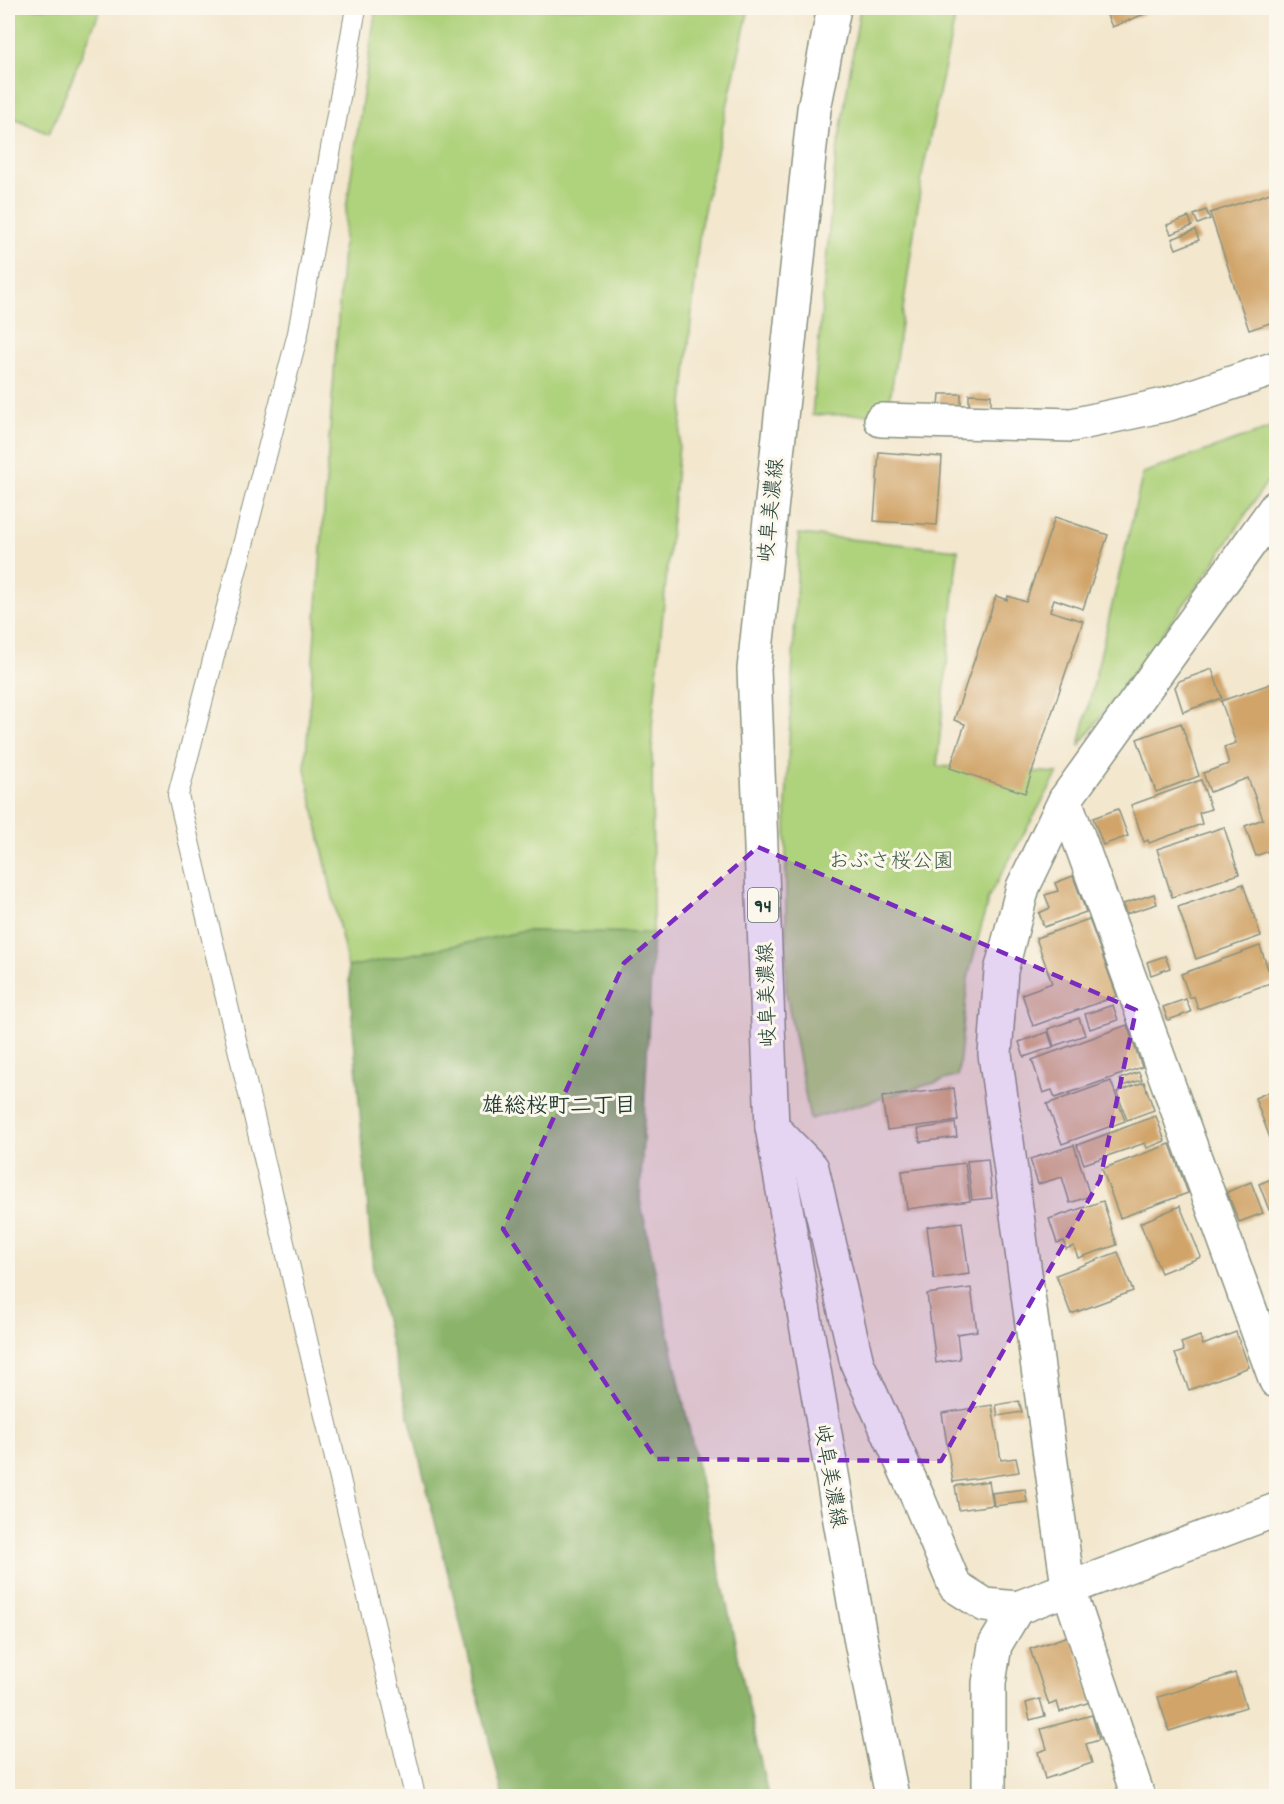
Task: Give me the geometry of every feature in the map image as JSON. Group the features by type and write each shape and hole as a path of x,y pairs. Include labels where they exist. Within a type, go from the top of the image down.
{"street":[{"name":"岐阜美濃線","path":"834,8 814,109 753,669 772,1126 861,1642 892,1797"},
{"path":"881,420 1072,425 1169,404 1276,368"},
{"path":"1138,1797 1068,1587 995,1054 1001,971 1023,887 1065,800 1274,522"},
{"path":"1065,800 1276,1381"},
{"path":"772,1126 812,1168 857,1363 955,1586 985,1605 1017,1608 1276,1510"},
{"path":"989,1797 989,1683 995,1645 1017,1608"}],"lane":[{"path":"356,8 298,333 178,795 415,1797"}],"highlighted area":[{"path":"758,847 1136,1010 1100,1180 941,1461 656,1459 503,1229 624,963"}],"green space":[{"path":"8,8 101,8 49,134 8,115"},
{"path":"376,8 749,8 700,228 652,726 653,933 526,931 348,967 305,769 346,209"},
{"path":"860,8 957,8 923,170 888,414 812,415 835,165"},
{"path":"1276,426 1276,468 1208,572 1079,746 1143,473"},
{"name":"おぶさ桜公園","path":"799,534 958,550 937,766 1058,773 989,896 968,978 958,1076 810,1119 786,992 786,804"},
{"path":"526,931 653,933 640,1200 768,1796 503,1796 373,1271 348,967"}],"building":[{"path":"1104,8 1145,8 1147,13 1112,27"},
{"path":"1276,191 1276,321 1249,330 1210,213"},
{"path":"1206,210 1210,219 1198,224 1194,215"},
{"path":"1189,217 1192,226 1171,234 1167,225"},
{"path":"1195,230 1199,240 1176,249 1172,239"},
{"path":"940,394 961,394 961,407 939,406"},
{"path":"969,394 991,395 991,408 969,407"},
{"path":"879,452 942,457 937,525 874,521"},
{"path":"1055,517 1108,535 1083,609 1054,599 1050,611 1083,621 1025,793 950,768 965,724 954,720 996,596 1007,600 1008,596 1026,602"},
{"path":"1212,669 1222,698 1183,712 1175,687 1179,681"},
{"path":"1276,682 1276,848 1256,856 1245,826 1263,819 1248,778 1210,792 1203,773 1229,764 1224,747 1236,743 1221,701"},
{"path":"1181,723 1199,776 1156,792 1137,739"},
{"path":"1201,780 1211,809 1199,813 1202,824 1149,843 1148,840 1144,842 1131,805"},
{"path":"1118,809 1128,836 1103,845 1093,818"},
{"path":"1224,827 1239,874 1172,897 1157,849"},
{"path":"1073,876 1086,912 1044,927 1039,913 1050,908 1045,895 1058,891 1055,883"},
{"path":"1243,884 1261,936 1196,959 1178,907"},
{"path":"1154,894 1157,904 1126,914 1123,904"},
{"path":"1089,919 1117,996 1033,1026 1022,994 1052,983 1036,938"},
{"path":"1260,946 1268,969 1275,967 1276,981 1198,1009 1194,996 1190,998 1181,974"},
{"path":"1165,956 1170,968 1151,975 1147,962"},
{"path":"1186,999 1191,1012 1168,1020 1163,1007"},
{"path":"1113,1005 1118,1020 1090,1029 1085,1014"},
{"path":"1079,1018 1085,1035 1054,1046 1048,1029"},
{"path":"1127,1025 1142,1067 1055,1098 1052,1090 1043,1093 1032,1060"},
{"path":"1048,1032 1053,1047 1024,1057 1019,1042"},
{"path":"1139,1072 1142,1080 1122,1086 1120,1079"},
{"path":"1111,1081 1125,1121 1062,1144 1047,1104"},
{"path":"1144,1082 1154,1110 1127,1120 1117,1092"},
{"path":"954,1088 958,1121 887,1130 882,1097"},
{"path":"1276,1089 1276,1154 1255,1098"},
{"path":"1156,1116 1165,1141 1147,1148 1145,1143 1084,1164 1077,1145"},
{"path":"955,1123 957,1137 920,1142 918,1129"},
{"path":"1170,1144 1188,1193 1120,1218 1102,1169"},
{"path":"1074,1145 1090,1196 1070,1203 1062,1177 1038,1184 1030,1159"},
{"path":"988,1159 992,1198 972,1200 967,1161"},
{"path":"965,1163 970,1201 907,1209 902,1171"},
{"path":"1276,1177 1276,1207 1269,1210 1259,1184"},
{"path":"1251,1182 1263,1213 1239,1222 1227,1192"},
{"path":"1103,1201 1117,1245 1078,1258 1074,1246 1066,1249 1064,1241 1057,1243 1049,1219"},
{"path":"1180,1206 1201,1257 1161,1273 1140,1223"},
{"path":"962,1222 969,1274 934,1279 927,1227"},
{"path":"1118,1252 1133,1291 1071,1314 1056,1275"},
{"path":"971,1288 977,1331 957,1334 960,1359 936,1363 927,1294"},
{"path":"1236,1332 1249,1367 1189,1390 1175,1354 1184,1351 1181,1343 1200,1336 1203,1345"},
{"path":"1019,1401 1022,1412 998,1416 996,1405"},
{"path":"992,1405 1001,1460 1016,1458 1019,1472 953,1482 942,1413"},
{"path":"989,1481 993,1505 959,1510 955,1486"},
{"path":"1025,1489 1027,1502 994,1506 992,1493"},
{"path":"1071,1635 1093,1701 1060,1712 1057,1702 1049,1705 1030,1649"},
{"path":"1235,1673 1246,1707 1169,1731 1158,1697"},
{"path":"1040,1699 1045,1716 1030,1720 1026,1703"},
{"path":"1092,1715 1099,1740 1086,1744 1092,1763 1045,1779 1038,1752 1047,1749 1041,1729"}],"district":[{"name":"雄総桜町二丁目","path":"559,1104"}]}
